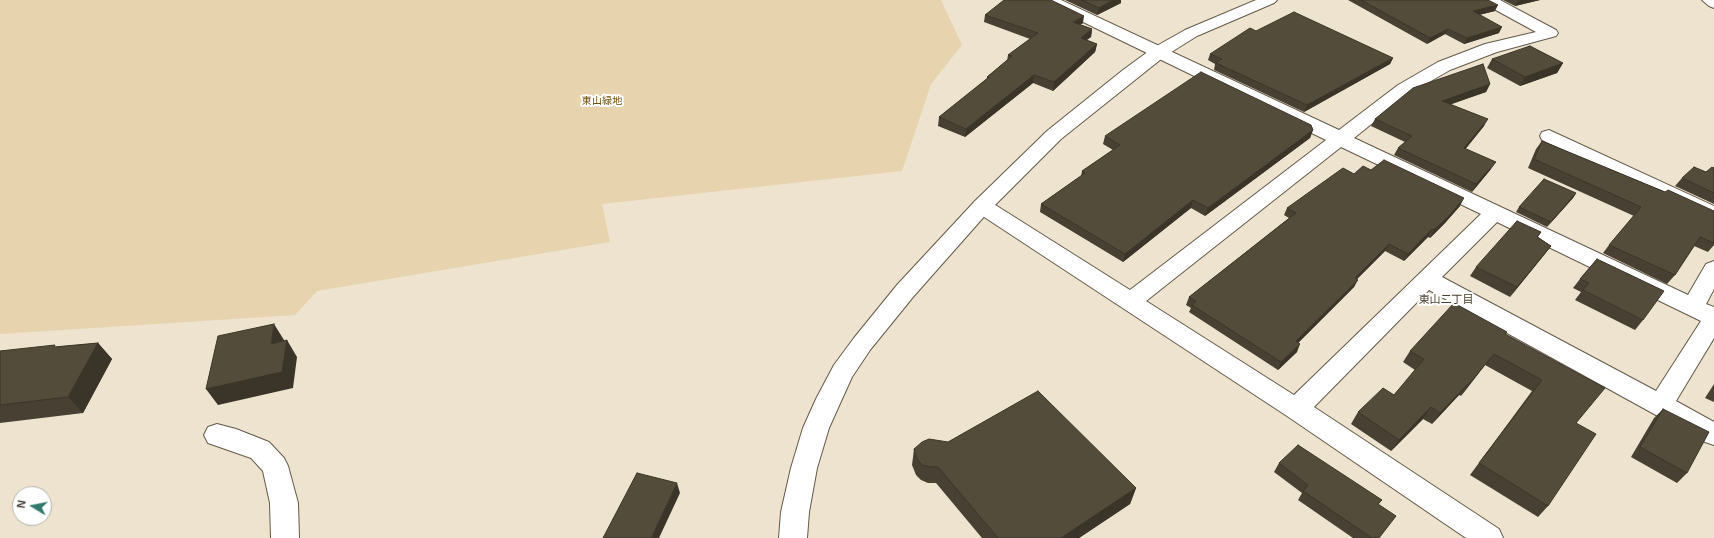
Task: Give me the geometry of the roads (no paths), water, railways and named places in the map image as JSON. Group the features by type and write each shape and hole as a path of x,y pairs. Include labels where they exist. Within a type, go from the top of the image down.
{"street":[{"path":"1049,0 1714,318 1660,405"},
{"path":"793,538 795,512 804,468 816,428 843,372 862,344 905,290 982,206 1054,135 1129,74 1159,52 1192,33 1269,0"},
{"path":"1130,302 1339,138 1404,90 1444,66 1491,48 1550,33 1488,0"},
{"path":"1710,0 1714,3"},
{"path":"1549,136 1714,214"},
{"path":"982,206 1296,409 1489,538"},
{"path":"1296,409 1494,213"},
{"path":"1692,307 1714,270"},
{"path":"1427,279 1714,434"},
{"path":"217,435 236,440 260,450 274,466 284,503 285,538"}],"district":[{"name":"東山二丁目","path":"1446,300"}],"park label":[{"name":"東山緑地","path":"602,101"}]}
